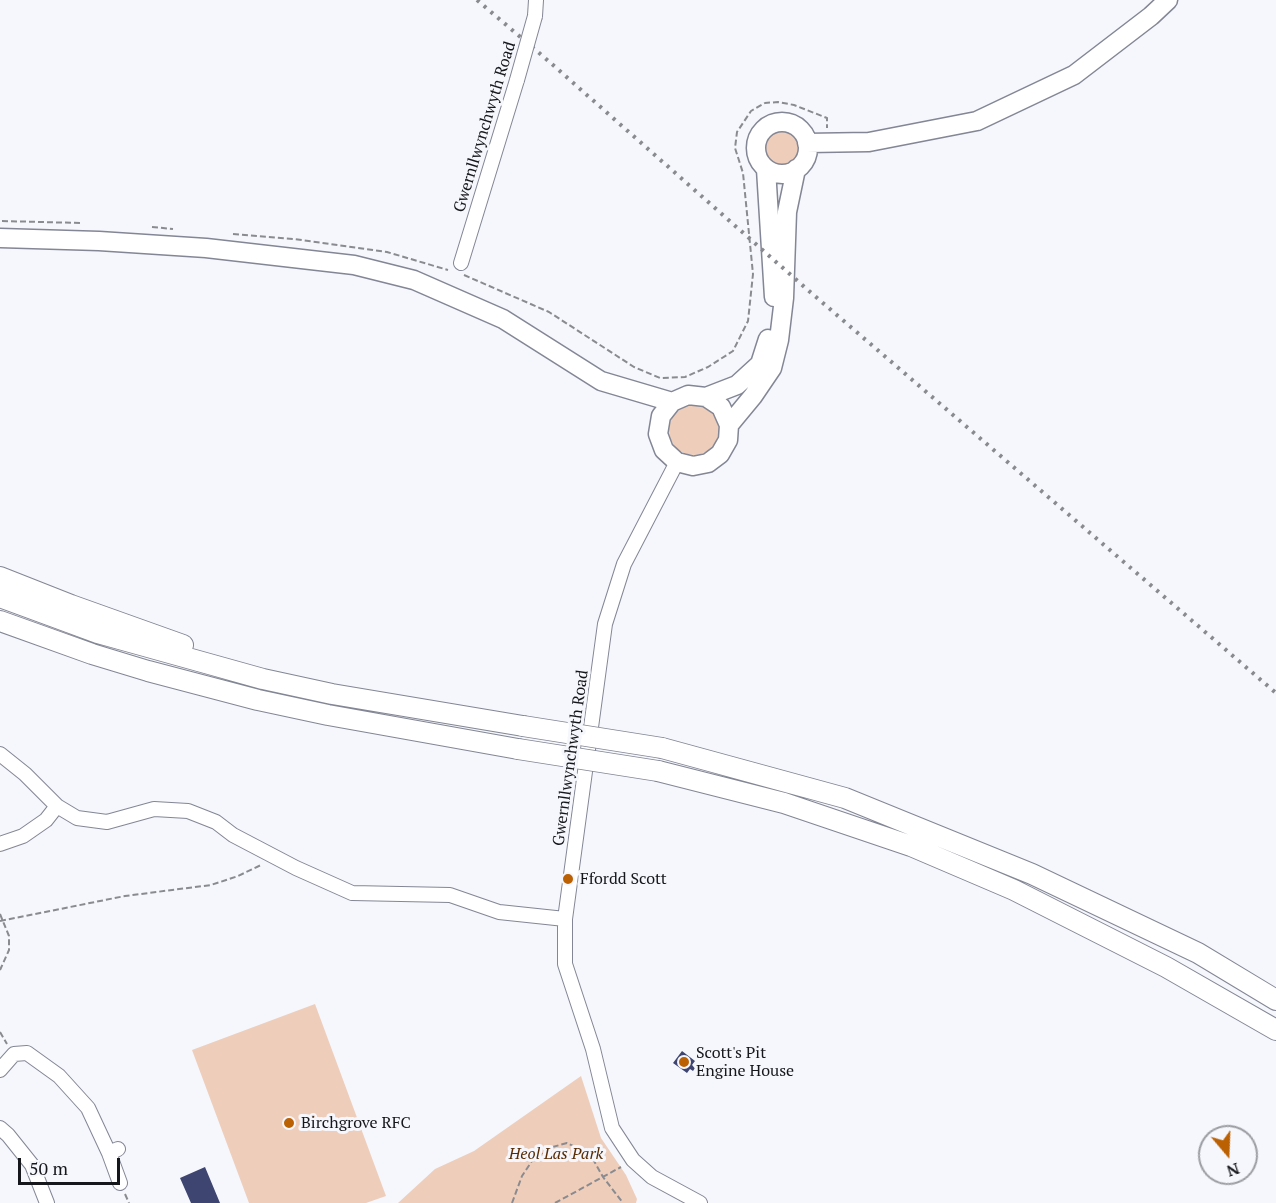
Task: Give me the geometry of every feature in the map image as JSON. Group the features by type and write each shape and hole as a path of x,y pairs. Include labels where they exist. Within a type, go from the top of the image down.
{"highway":[{"path":"0,577 101,616 265,673 409,707"},
{"path":"0,597 98,633 263,679 409,707 662,748 845,798 1011,865 1198,953 1276,1000"},
{"path":"0,621 92,654"},
{"path":"0,632 92,654 202,686 305,710 518,749 658,771 784,803 911,846 1014,890 1166,967 1276,1030"}],"main road":[{"path":"807,143 869,142 977,122 1074,75 1151,16 1168,0"},
{"path":"729,424 753,396 772,368 779,340 784,298 787,212 796,170 805,160 808,152 805,135 792,124 776,123 768,126 758,138 756,146 760,163 774,173 783,174 796,170"},
{"path":"705,397 721,408 729,424 728,440 720,454 708,463 693,466 677,462 664,450 658,434 661,416 672,402 688,395 705,397 737,385 760,364 768,342 774,298 766,169"},
{"path":"0,238 99,241 206,248 354,265 414,280 503,319 601,381 672,402"}],"street":[{"name":"Gwernllwynchwyth Road","path":"461,263 517,80 535,16 536,0"},
{"name":"Gwernllwynchwyth Road","path":"677,462 624,564 605,624 565,919 565,964 593,1049 612,1128 633,1160 652,1177 700,1203"},
{"path":"0,754 25,774 57,806 76,818 107,822 154,809 188,811 216,822 264,859 352,893 450,895 499,912 565,919"},
{"path":"0,844 23,836 46,820 57,806"},
{"path":"0,1070 14,1054 27,1053 59,1076 88,1108 114,1151 120,1183"},
{"path":"0,1128 32,1165 46,1203"}],"path":[{"path":"2,920 125,896 211,885 238,876 264,859"},
{"path":"0,914 9,936 9,950 0,970"},
{"path":"512,1203 522,1176 532,1161 549,1148 567,1143 582,1150 594,1161 623,1203"},
{"path":"555,1203 633,1160"}],"green space":[{"path":"783,131 795,136 800,148 795,160 783,165 771,160 766,148 771,136"},
{"path":"689,405 699,405 712,412 719,425 719,435 712,448 699,455 689,455 680,451 673,444 669,435 669,425 673,416 680,409"},
{"name":"Birchgrove RFC","path":"315,1004 386,1196 366,1203 249,1203 192,1050"},
{"name":"Heol Las Park","path":"581,1076 601,1138 626,1175 637,1199 636,1203 398,1203 435,1169 474,1151"}],"building":[{"name":"Scott's Pit Engine House","path":"682,1051 695,1061 692,1065 695,1068 693,1071 690,1069 687,1073 673,1063"},
{"path":"205,1167 220,1203 191,1203 180,1178"}],"railway":[{"path":"477,0 809,291 1276,693"}],"place":[{"name":"Ffordd Scott","path":"568,879"},
{"name":"Scott's Pit Engine House","path":"684,1062"},
{"name":"Birchgrove RFC","path":"289,1123"}]}
